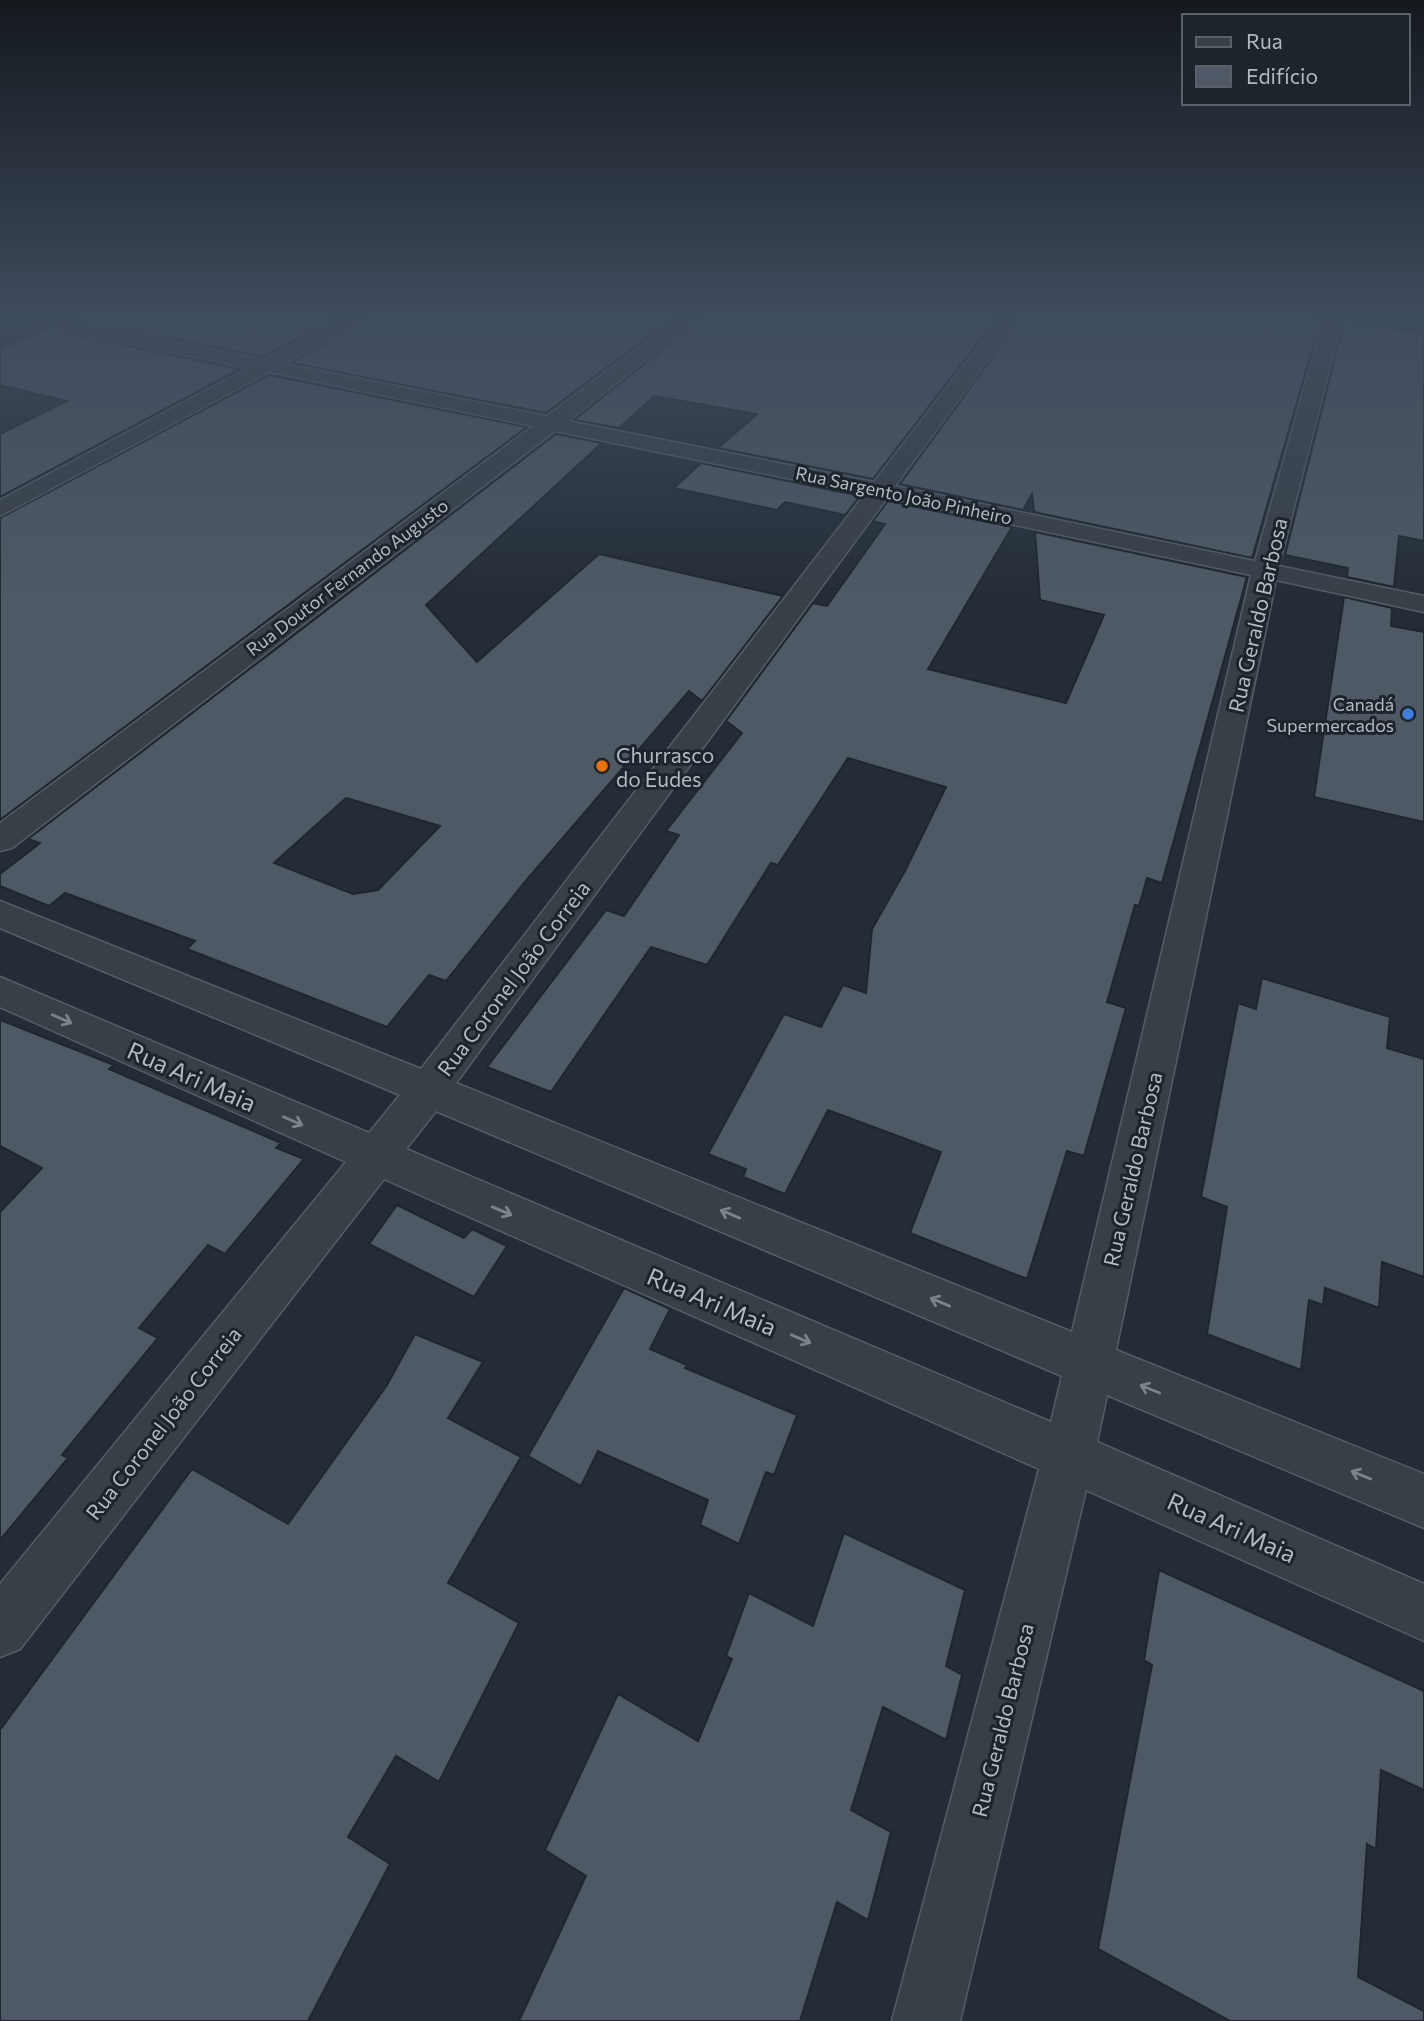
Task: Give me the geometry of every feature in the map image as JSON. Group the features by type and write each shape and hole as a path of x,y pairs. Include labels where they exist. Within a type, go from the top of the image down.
{"street":[{"path":"0,509 184,409"},
{"name":"Rua Sargento João Pinheiro","path":"472,409 881,490 1424,604"},
{"name":"Rua Doutor Fernando Augusto","path":"0,840 569,409"},
{"name":"Rua Coronel João Correia","path":"0,1629 430,1088 941,409"},
{"name":"Rua Geraldo Barbosa","path":"926,2021 1069,1454 1265,570 1308,409"},
{"path":"0,914 430,1088 1424,1501"},
{"name":"Rua Ari Maia","path":"0,991 374,1157 1069,1454 1424,1613"}],"building":[{"path":"50,409 164,409 0,497 0,434"},
{"path":"204,409 439,409 527,427 0,820 0,518"},
{"path":"527,409 551,409 546,413"},
{"path":"587,409 639,409 619,428 574,420"},
{"path":"730,409 927,409 873,479 718,448 757,414"},
{"path":"954,409 1295,409 1252,558 1034,512 1032,494 1023,510 900,484"},
{"path":"1322,409 1424,409 1424,541 1399,536 1394,587 1347,577 1348,568 1285,555"},
{"path":"556,434 602,443 426,605 477,662 599,554 783,596 702,701 689,691 524,883 446,981 429,975 387,1027 187,949 195,941 65,893 49,906 0,886 0,874 40,843 28,839","holes":["346,798 440,826 378,890 353,894 274,863"]},
{"path":"701,463 860,496 845,515 785,502 777,510 674,488"},
{"path":"888,501 1012,527 928,669 1066,703 1104,615 1040,600 1035,532 1247,577 1162,883 1147,878 1139,906 1135,905 1107,1002 1126,1008 1084,1156 1067,1151 1027,1279 910,1233 941,1152 828,1110 785,1194 743,1177 746,1169 708,1154 784,1014 821,1027 843,985 866,993 872,929 905,871 946,787 848,758 778,865 771,863 707,965 651,947 551,1092 487,1067 606,910 624,916 679,835 666,831 742,733 726,721 813,603 827,606 885,524 873,521"},
{"path":"1344,597 1392,608 1391,626 1424,632 1424,822 1314,797"},
{"path":"1262,978 1390,1017 1387,1048 1424,1059 1424,1277 1382,1262 1379,1308 1325,1288 1323,1305 1309,1300 1301,1370 1207,1334 1227,1207 1201,1197 1238,1003 1256,1009"},
{"path":"0,1020 114,1065 109,1069 281,1143 276,1148 304,1159 225,1254 208,1245 139,1328 158,1338 62,1455 68,1458 0,1540 0,1212 42,1168 0,1146"},
{"path":"397,1205 464,1238 472,1229 507,1246 474,1297 369,1244"},
{"path":"624,1288 670,1309 650,1349 687,1365 685,1368 797,1415 774,1475 766,1472 739,1544 700,1525 708,1500 598,1451 581,1486 528,1456"},
{"path":"415,1334 483,1362 448,1418 521,1457 448,1583 519,1623 439,1782 396,1756 348,1837 390,1864 308,2021 0,2021 0,1730 192,1469 288,1524 387,1385"},
{"path":"844,1533 965,1590 946,1666 962,1675 946,1740 883,1707 851,1810 891,1832 868,1920 837,1902 800,2021 519,2021 586,1876 545,1850 618,1694 698,1741 732,1659 726,1656 749,1593 813,1626"},
{"path":"1159,1570 1424,1691 1424,1790 1381,1770 1376,1849 1367,1844 1358,1977 1424,2011 1424,2021 1230,2021 1098,1949 1152,1665 1144,1660"}],"place":[{"name":"Canadá Supermercados","path":"1408,714"},
{"name":"Churrasco do Eudes","path":"602,766"}]}
